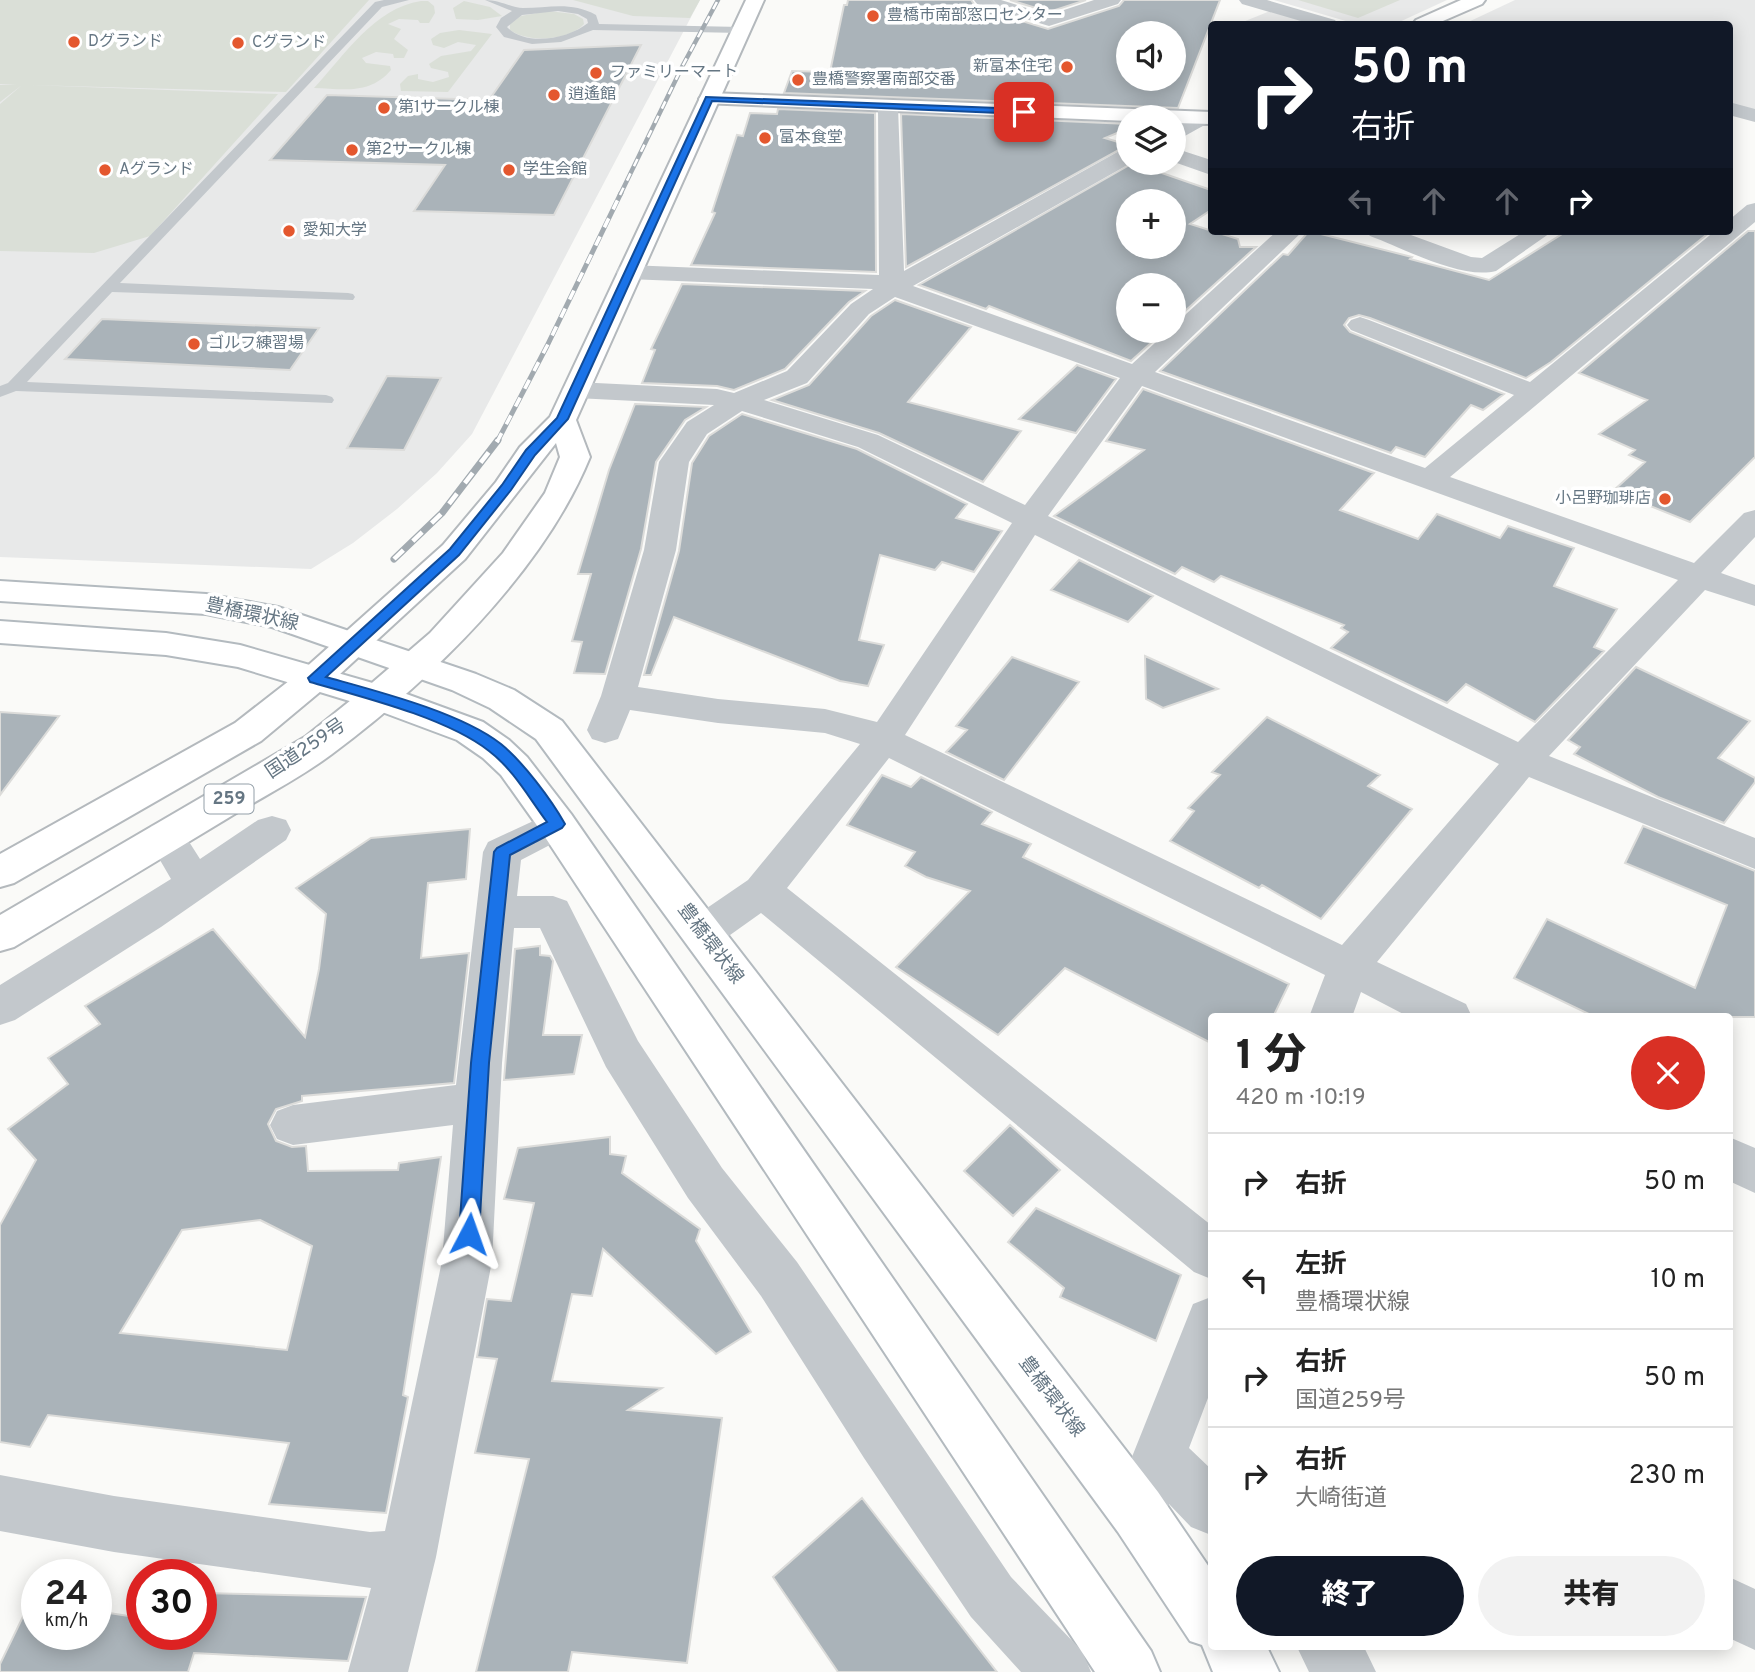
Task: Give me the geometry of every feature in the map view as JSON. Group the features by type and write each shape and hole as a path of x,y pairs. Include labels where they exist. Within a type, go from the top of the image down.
{"main road":[{"name":"259","path":"0,872 248,732 315,678 454,552 507,488 530,453 569,405 755,0"},
{"path":"1435,21 1476,0"},
{"path":"709,99 1207,118"},
{"name":"国道259号","path":"0,935 318,746 442,641 538,529 560,493 575,457 569,405"},
{"name":"豊橋環状線","path":"0,591 206,604 278,618 355,642 414,666 464,682 502,699 549,730 1138,1512 1200,1605"},
{"path":"0,632 166,644 240,656 379,697 470,731 496,748 557,824 1107,1658"},
{"path":"1233,1650 1249,1672"}],"street":[{"path":"983,0 1049,21 1110,0"},
{"path":"1248,0 1319,21"},
{"path":"888,107 892,288"},
{"path":"1733,109 1755,116"},
{"path":"1186,129 1207,118"},
{"path":"1186,159 1208,167"},
{"path":"1116,162 892,288 851,318 797,377 739,401 697,428 674,462 660,550 612,713 718,711 825,722 861,729 1350,965 1443,1013"},
{"path":"1733,203 1755,209"},
{"path":"1733,227 1755,209"},
{"path":"702,933 762,891 884,739 1031,518 1136,375 1287,235"},
{"path":"1389,235 1467,264 1487,266 1535,235"},
{"path":"1430,478 1724,235"},
{"path":"628,272 877,282 1755,596"},
{"path":"1360,325 1533,393"},
{"path":"569,405 717,397 739,401 868,441 1031,518 1523,760 1755,854"},
{"path":"1332,1013 1350,965 1523,760 1755,519"},
{"path":"378,1672 408,1557 467,1261 477,1102 502,852 557,824"},
{"path":"0,1007 148,916 272,830"},
{"path":"165,836 194,884"},
{"path":"762,891 1208,1253"},
{"path":"496,912 552,912 622,1054 705,1183 779,1279 883,1439 991,1597 1061,1672"},
{"path":"293,1125 477,1102"},
{"path":"1733,1160 1755,1171"},
{"path":"1138,1512 1208,1330"},
{"path":"1159,1457 1208,1504"},
{"path":"0,1503 114,1524 370,1560 408,1557"},
{"path":"1733,1608 1755,1621"},
{"path":"1328,1650 1346,1672"}],"lane":[{"path":"7,389 379,4 404,0"},
{"path":"490,0 523,12"},
{"path":"591,27 594,20 592,17 575,9 548,8 523,12 504,20 500,27 517,38 541,41 572,37 591,27 741,30"},
{"path":"107,287 348,297"},
{"path":"7,389 327,400"}],"shaded area":[{"name":"愛知大学","path":"0,0 700,0 472,434 437,473 397,509 353,543 311,569 0,557"},
{"path":"0,0 369,0 286,92 30,85 278,94 150,236 94,253 0,251 0,104 22,85 0,102 0,85 16,85 0,84"},
{"path":"573,0 700,0 690,18 633,16"},
{"path":"1274,0 1447,0 1402,21 1346,21"},
{"path":"1298,0 1400,0 1358,18"},
{"path":"1515,0 1755,0 1755,111 1733,105 1733,21 1470,21"},
{"path":"428,1 434,6 435,13 429,23 399,19 388,24 401,29 394,39 408,50 404,58 376,52 362,58 366,63 390,66 391,70 383,78 374,84 356,89 314,88 375,23 404,5"},
{"path":"464,1 490,7 502,16 478,20 456,19 453,8"},
{"path":"548,11 574,14 583,19 584,24 569,34 548,38 527,37 510,30 510,24 521,16"},
{"path":"1270,11 1303,21 1245,21"},
{"path":"459,30 492,34 448,92 401,91 400,84 408,76 418,74 418,79 433,82 449,77 448,72 431,68 429,64 441,56 471,51 476,45 458,42 444,48 433,45 431,39 440,33"}],"building":[{"path":"848,0 971,0 976,7 1048,29 1119,6 1124,0 1220,0 1212,21 1208,21 1208,31 1186,87 1186,21 1116,21 1116,91 1185,91 1179,105 1116,106 784,93 792,71 830,72 844,5 847,5"},
{"path":"1010,0 1086,0 1049,12"},
{"path":"641,45 554,215 414,211 445,165 270,160 327,95 489,100 524,50"},
{"path":"778,109 875,113 876,272 691,265 715,213 712,212 737,135 743,136 750,113 777,114"},
{"path":"901,114 1116,123 1116,133 1105,138 1116,141 1116,152 906,267"},
{"path":"1116,173 1116,175 1168,175 1208,189 1208,212 1190,224 1208,230 1208,235 1225,235 1238,239 1240,247 1256,247 1186,310 1186,273 1116,273 1116,343 1151,343 1131,361 989,306 986,309 919,285"},
{"path":"1748,231 1755,231 1755,457 1690,522 1613,491 1645,462 1629,455 1635,450 1599,434 1647,400 1579,373"},
{"path":"1306,235 1325,235 1489,280 1561,235 1706,235 1551,362 1526,378 1370,318 1359,315 1349,318 1344,325 1350,332 1504,394 1483,410 1471,405 1425,457 1396,447 1391,453 1160,371 1283,254 1288,255"},
{"path":"682,284 865,291 849,302 785,369 734,390 717,386 642,383 655,350 651,349"},
{"path":"895,300 971,327 908,402 1021,431 983,482 879,433 772,400 809,385 871,316"},
{"name":"ゴルフ練習場","path":"102,319 319,328 290,370 65,359"},
{"path":"1077,365 1116,379 1076,433 1019,419"},
{"path":"387,376 441,378 404,450 347,448"},
{"path":"1143,389 1374,473 1340,510 1418,539 1437,514 1500,538 1508,526 1574,548 1554,586 1617,609 1594,647 1604,651 1535,722 1466,684 1447,703 1331,648 1348,632 1341,628 1344,625 1221,576 1214,582 1182,567 1175,574 1054,516 1144,450 1106,441"},
{"path":"635,404 706,407 685,420 656,462 641,549 605,674 574,673 582,642 572,641 591,574 578,574 609,470"},
{"path":"742,414 857,449 967,504 956,518 1002,531 974,572 942,562 935,570 880,555 859,640 884,645 868,686 840,681 674,617 651,675 644,675 679,551 692,463 709,436"},
{"path":"1079,560 1153,596 1128,622 1051,590"},
{"path":"1145,656 1218,689 1163,708 1146,699"},
{"path":"1012,657 1079,682 1004,780 946,752 967,730 956,726"},
{"path":"1636,667 1750,721 1718,758 1755,778 1755,782 1724,823 1658,797 1574,754 1580,747 1568,740"},
{"path":"0,712 59,716 0,795"},
{"path":"1267,717 1380,775 1368,786 1412,809 1321,919 1262,885 1259,888 1170,841 1194,811 1188,808 1220,775 1212,772"},
{"path":"882,775 911,787 921,777 992,812 982,824 1031,844 1023,857 1289,984 1275,1013 1208,1013 1208,1041 1065,968 998,1035 896,967 970,891 926,877 905,866 915,852 847,825"},
{"path":"1643,826 1755,871 1755,1017 1733,1017 1733,1013 1587,1013 1514,978 1547,919 1695,988 1727,905 1625,863"},
{"path":"470,829 466,879 428,883 421,958 469,953 454,1083 302,1096 302,1101 276,1109 268,1124 276,1141 292,1147 306,1146 308,1171 398,1170 399,1163 441,1157 403,1395 408,1397 386,1513 269,1504 289,1443 48,1415 30,1447 0,1442 0,1225 36,1160 8,1129 68,1084 48,1058 100,1024 85,1006 213,929 305,1037 319,969 326,914 296,888 371,838","holes":["260,1220 312,1246 287,1350 120,1333 182,1230"]},
{"path":"540,946 540,955 550,956 553,961 543,1035 582,1035 574,1074 504,1080 515,949"},
{"path":"1010,1125 1060,1170 1013,1216 964,1171"},
{"path":"610,1137 610,1154 626,1156 622,1173 700,1229 696,1241 751,1332 716,1354 603,1249 592,1296 572,1294 552,1381 662,1388 628,1410 722,1418 687,1663 572,1652 568,1672 476,1672 529,1459 475,1453 497,1359 477,1357 487,1299 511,1301 534,1203 504,1199 518,1148"},
{"path":"1036,1208 1181,1275 1156,1341 1060,1297 1064,1288 1008,1242"},
{"path":"862,1498 997,1672 838,1672 773,1577"},
{"path":"217,1593 366,1597 348,1661 194,1653 188,1672 0,1672 0,1664 21,1621 21,1650 112,1650 112,1613 126,1616 126,1650 217,1650"}],"railway":[{"path":"620,195 718,0"},
{"path":"497,442 621,193"},
{"path":"394,559 442,513 498,440"}],"place":[{"name":"豊橋市南部窓口センター","path":"873,16"},
{"name":"Dグランド","path":"74,42"},
{"name":"Cグランド","path":"238,43"},
{"name":"新富本住宅","path":"1067,67"},
{"name":"ファミリーマート","path":"596,73"},
{"name":"豊橋警察署南部交番","path":"798,80"},
{"name":"逍遙館","path":"554,95"},
{"name":"第1サークル棟","path":"384,108"},
{"name":"富本食堂","path":"765,138"},
{"name":"第2サークル棟","path":"352,150"},
{"name":"Aグランド","path":"105,170"},
{"name":"学生会館","path":"509,170"},
{"name":"愛知大学","path":"289,231"},
{"name":"ゴルフ練習場","path":"194,344"},
{"name":"小呂野珈琲店","path":"1665,499"}],"route":[{"path":"469,1234 480,1063 502,852 557,824 513,766 496,748 470,731 379,697 315,678 454,552 507,488 530,453 562,419 709,99 1024,112"}]}
